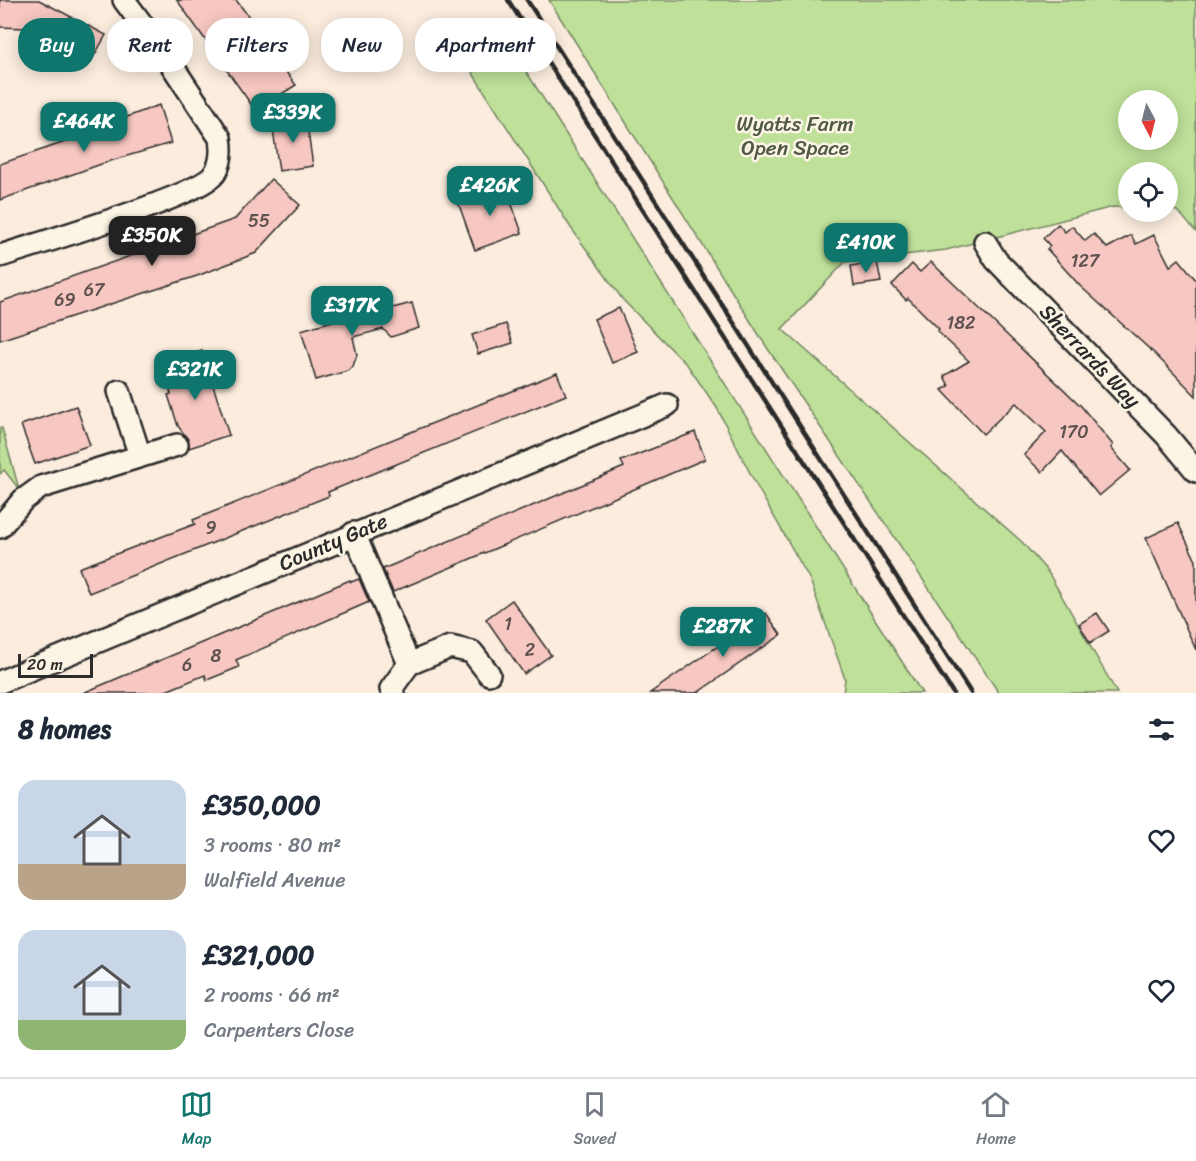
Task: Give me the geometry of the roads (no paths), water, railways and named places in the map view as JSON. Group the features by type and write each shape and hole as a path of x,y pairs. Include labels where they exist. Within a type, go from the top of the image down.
{"street":[{"path":"0,256 155,204 201,186 215,174 222,153 220,138 167,58 124,0"},
{"name":"Sherrards Way","path":"985,242 996,260 1166,435 1196,471"},
{"path":"119,391 140,456"},
{"name":"County Gate","path":"0,682 354,533 667,405"},
{"path":"0,527 23,500 41,487 177,445"},
{"path":"354,533 409,664"},
{"path":"393,693 391,689 409,664 450,647 472,652 489,674"}],"railway":[{"path":"508,0 953,693"},
{"path":"527,0 971,693"}],"park label":[{"name":"Wyatts Farm Open Space","path":"795,136"}]}
